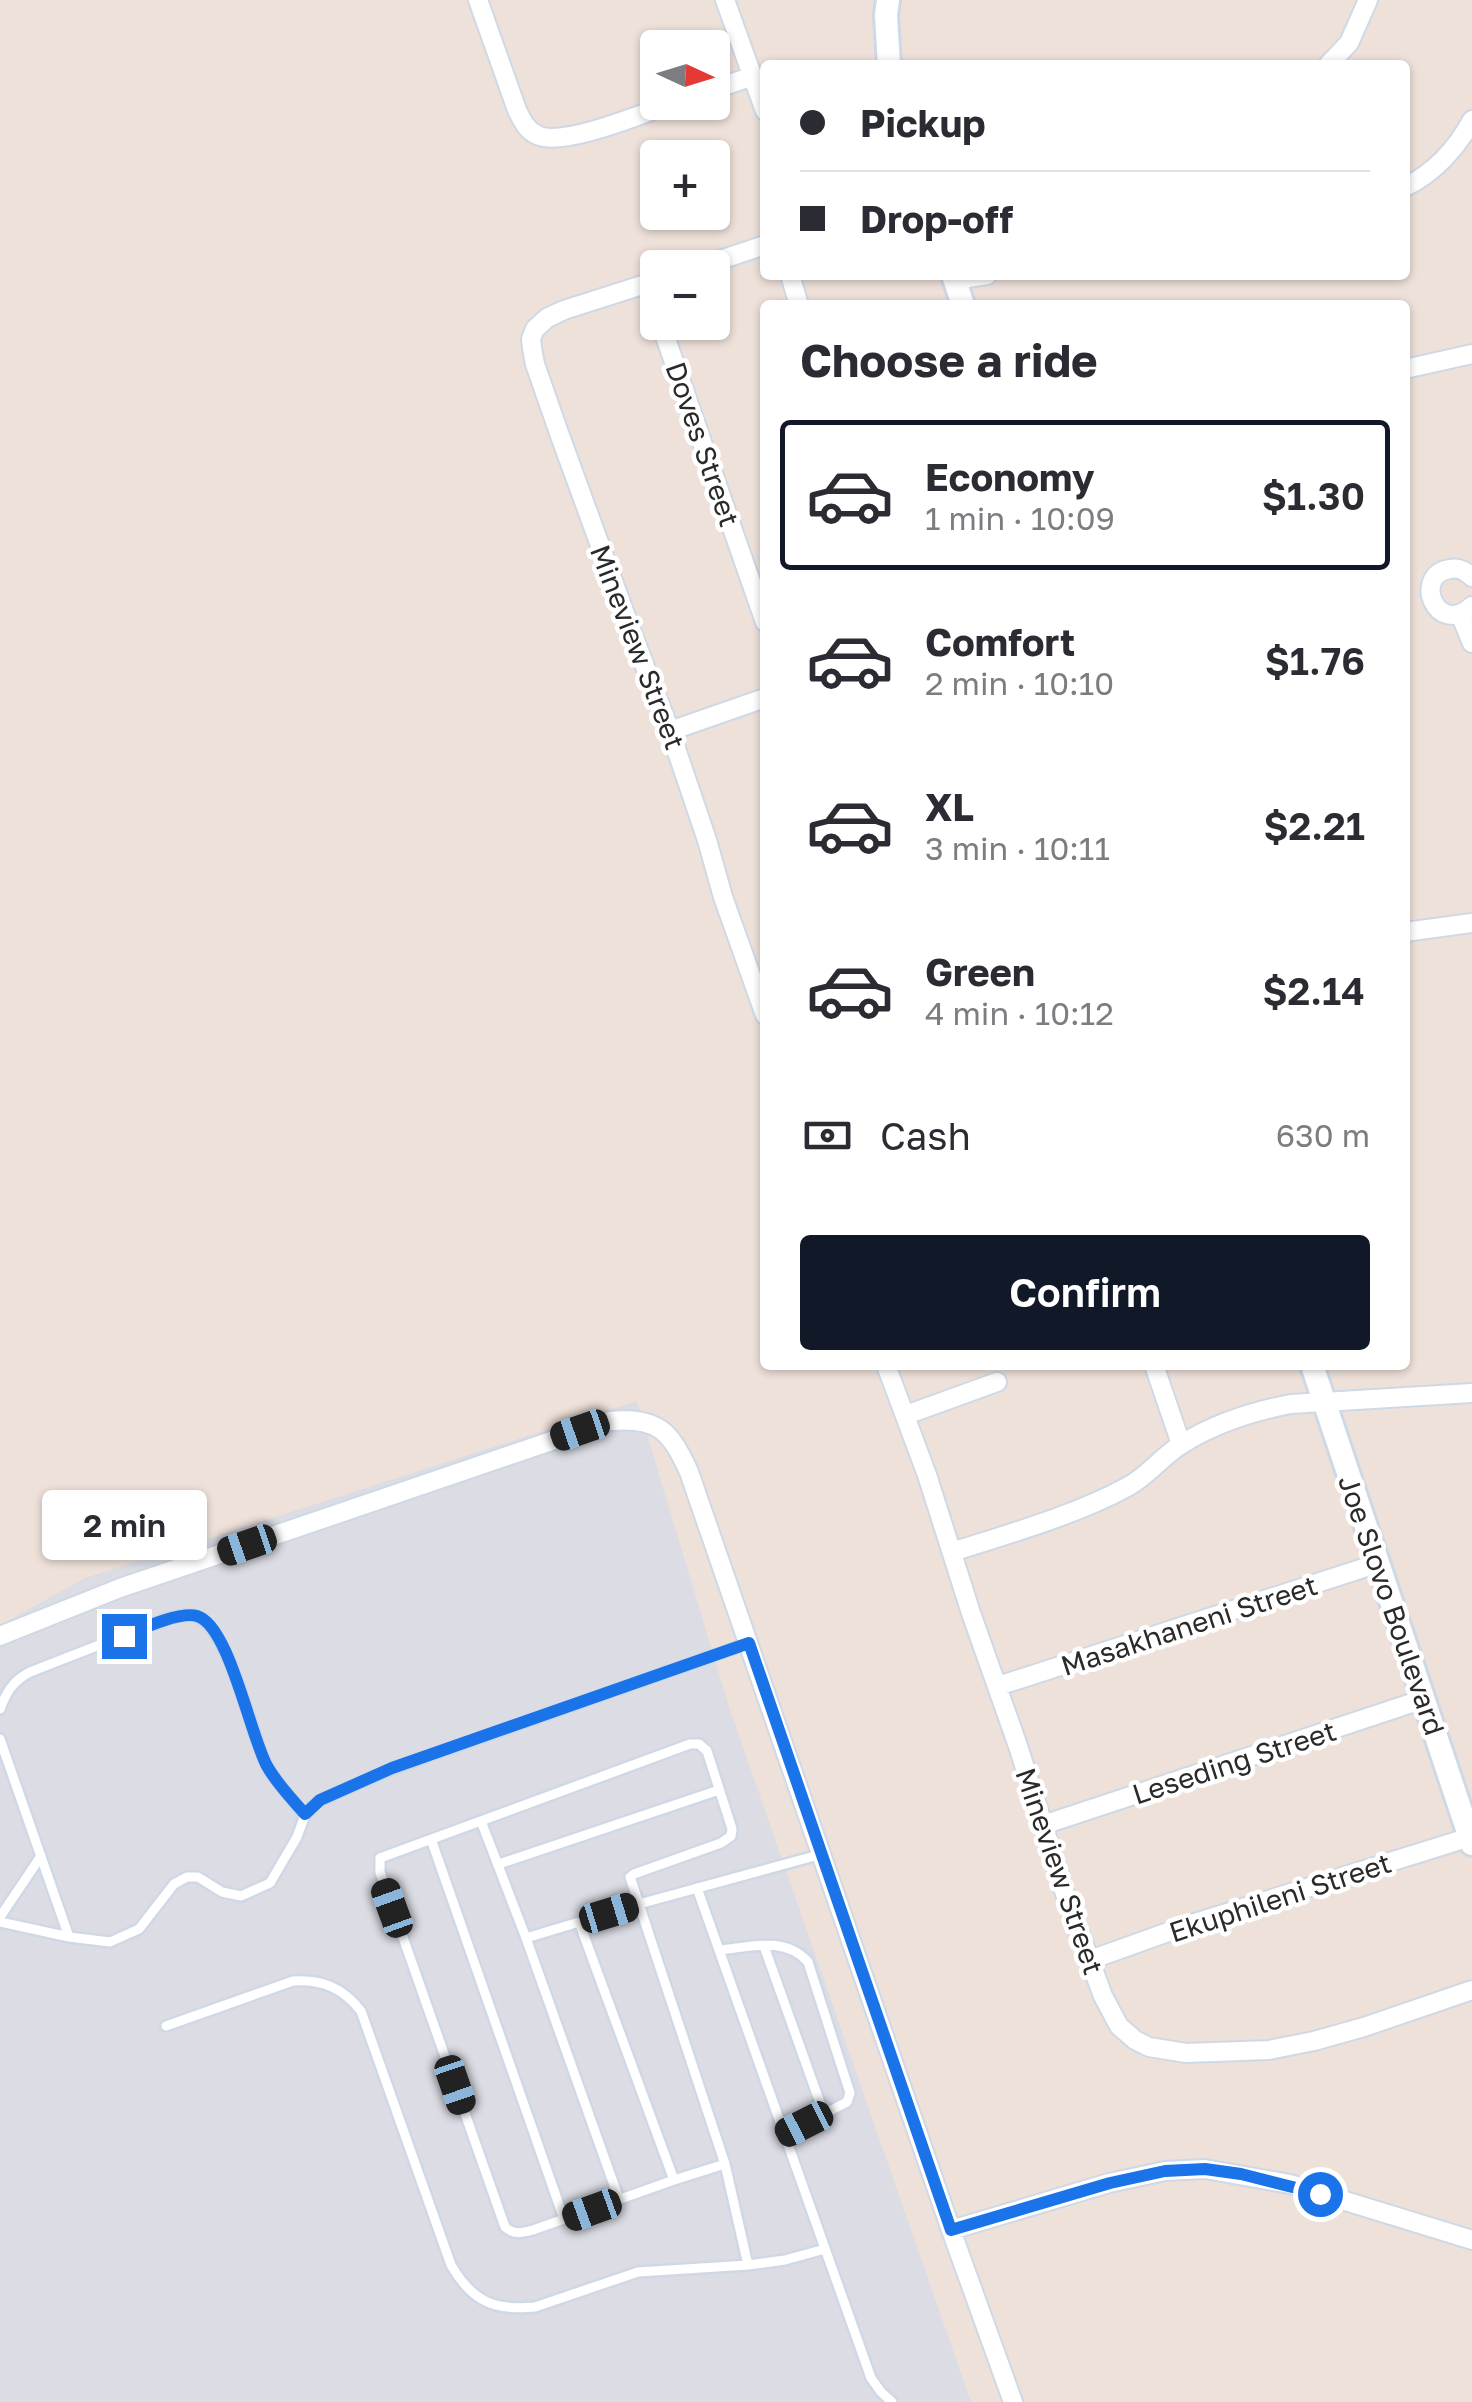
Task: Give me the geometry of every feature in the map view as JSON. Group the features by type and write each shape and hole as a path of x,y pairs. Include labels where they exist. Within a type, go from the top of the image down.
{"street":[{"path":"478,0 517,110 524,124 538,136 589,132 640,114"},
{"path":"725,0 760,96"},
{"path":"888,0 889,60"},
{"path":"1333,60 1349,44 1368,0"},
{"path":"730,84 753,76"},
{"path":"1410,184 1437,165 1463,137 1472,120"},
{"path":"730,257 760,247"},
{"name":"Mineview Street","path":"640,286 547,318 531,339 534,364 670,730 723,897 760,997"},
{"name":"Doves Street","path":"666,340 760,608"},
{"path":"1410,368 1472,354"},
{"path":"1472,577 1464,570 1448,569 1440,572 1430,591 1434,605 1446,614 1466,610 1472,643"},
{"path":"670,730 760,700"},
{"path":"1410,931 1472,923"},
{"name":"Mineview Street","path":"888,1370 998,1686 1065,1894 1103,1996 1119,2026 1149,2047 1186,2053 1269,2050 1314,2041 1472,1990"},
{"path":"1156,1370 1180,1444"},
{"name":"Joe Slovo Boulevard","path":"1314,1370 1471,1841"},
{"path":"906,1415 997,1382"},
{"path":"952,1552 1092,1504 1131,1486 1180,1444 1272,1408 1472,1393"},
{"path":"0,1636 136,1583 580,1430 624,1420 658,1426 678,1447 690,1472 1013,2402"},
{"name":"Masakhaneni Street","path":"998,1686 1379,1563"},
{"name":"Leseding Street","path":"1044,1825 1424,1699"},
{"name":"Ekuphileni Street","path":"1090,1960 1186,1926 1471,1841"},
{"path":"951,2230 1110,2183 1165,2171 1205,2169 1290,2184 1469,2237"}],"lane":[{"path":"0,1709 6,1692 30,1672 155,1624 200,1616 222,1643 266,1765 305,1814"},
{"path":"41,1856 0,1920 69,1938 110,1942 139,1929 174,1884 187,1876 241,1896 270,1883 297,1837 305,1814 320,1800 392,1768 749,1643"},
{"path":"0,1738 69,1938"},
{"path":"725,2164 523,2233 510,2232 380,1872 380,1858 690,1744 699,1744 707,1751 731,1836 632,1876 725,2164 748,2264"},
{"path":"498,1864 719,1790"},
{"path":"480,1821 619,2199"},
{"path":"431,1839 564,2220"},
{"path":"526,1938 822,1854"},
{"path":"698,1888 871,2378 892,2402"},
{"path":"579,1922 674,2180"},
{"path":"764,1946 824,2114"},
{"path":"720,1950 790,1947 808,1962 850,2090 847,2102 785,2134"},
{"path":"166,2026 294,1981 311,1980 337,1988 352,2000 361,2011 452,2264 462,2282 482,2301 518,2309 535,2307 638,2272 785,2260 826,2249"}],"shaded area":[{"path":"637,1401 729,1707 971,2402 0,2402 0,1625 85,1578"}],"route":[{"path":"124,1636 190,1615 209,1623 222,1643 266,1765 305,1814 320,1800 392,1768 749,1643 951,2230 1110,2183 1165,2171 1205,2169 1241,2174 1320,2194"}]}
